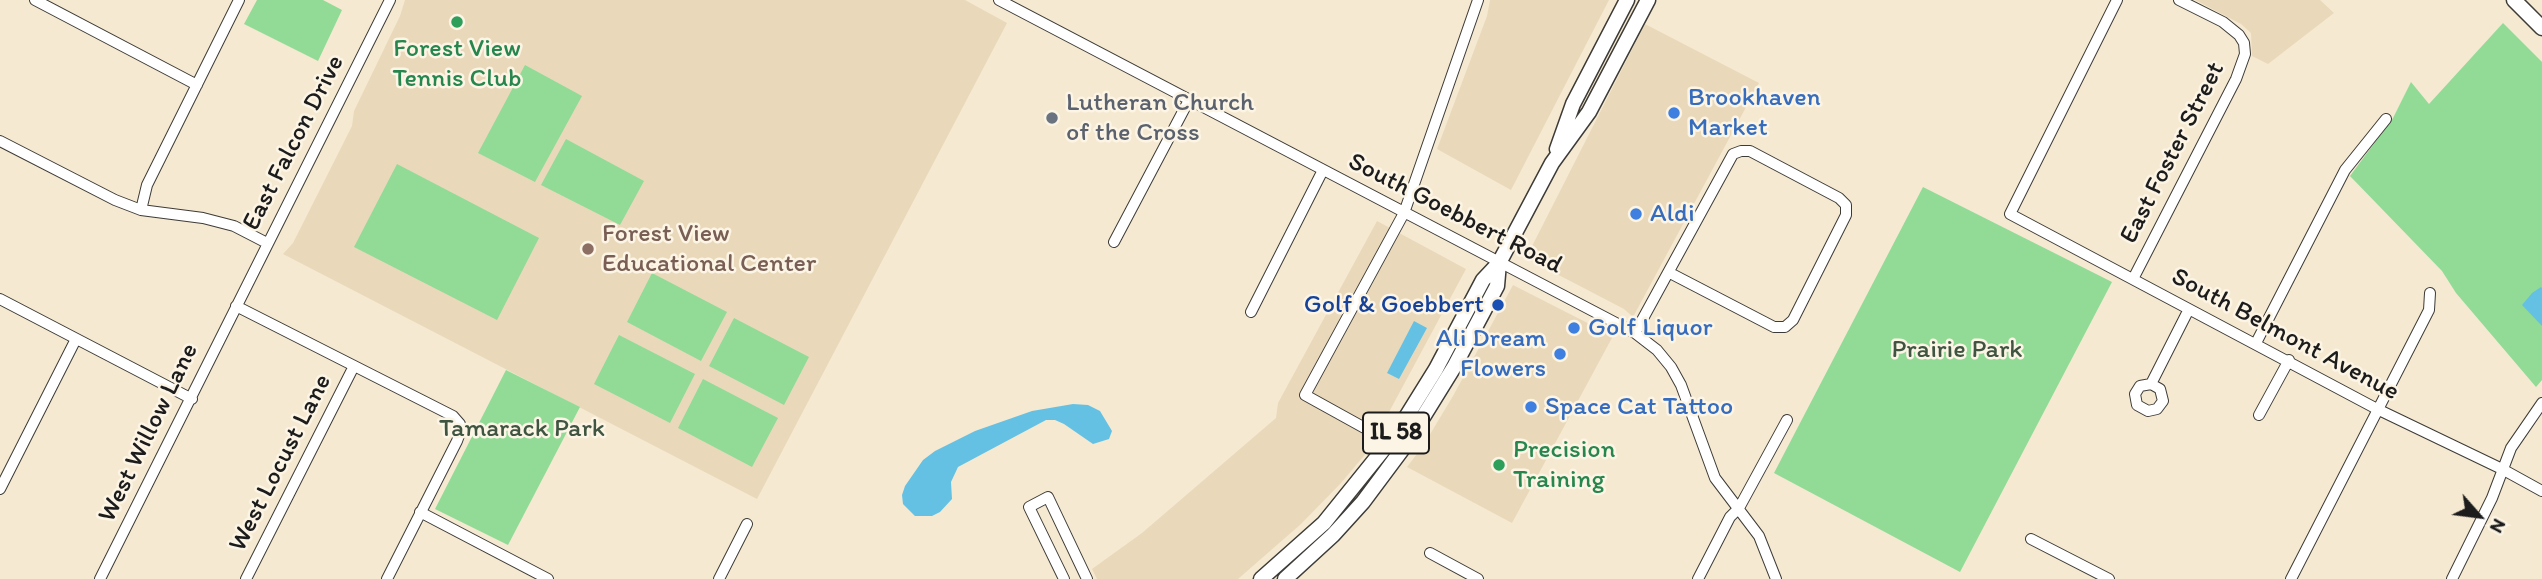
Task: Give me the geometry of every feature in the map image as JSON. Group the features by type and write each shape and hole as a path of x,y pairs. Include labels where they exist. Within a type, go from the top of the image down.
{"main road":[{"name":"IL 58","path":"1552,163 1573,104 1628,0"},
{"name":"IL 58","path":"1261,579 1324,523 1390,442 1436,369 1483,280 1499,262 1552,163 1589,111 1648,0"},
{"path":"2514,0 2542,28"},
{"name":"IL 58","path":"1285,579 1333,535 1363,502 1407,443 1454,367 1497,286 1499,262"}],"street":[{"path":"36,0 197,85"},
{"path":"141,210 147,185 239,0"},
{"name":"East Falcon Drive","path":"236,306 390,0"},
{"name":"South Goebbert Road","path":"999,0 1617,321 1635,333 1657,350 1671,367 1681,385 1715,478 1763,545 1776,579"},
{"path":"1390,442 1305,395 1404,212 1478,0"},
{"name":"South Belmont Avenue","path":"2117,0 2010,214 2377,409 2502,468 2542,491"},
{"name":"East Foster Street","path":"2133,279 2236,79 2245,54 2244,43 2239,35 2223,22 2179,0"},
{"path":"1114,242 1189,100"},
{"path":"2256,343 2345,170 2386,119"},
{"path":"0,141 114,200 141,210 203,218 234,226 267,243"},
{"path":"1635,333 1733,154 1741,150 1749,151 1839,198 1846,205 1846,215 1793,320 1785,327 1774,327 1670,273"},
{"path":"1251,312 1323,170"},
{"path":"2291,579 2429,310 2430,293"},
{"path":"0,299 192,399"},
{"path":"236,306 453,416 461,426 457,441 387,579"},
{"name":"West Willow Lane","path":"100,579 236,306"},
{"path":"2151,383 2189,309"},
{"path":"0,489 76,339"},
{"path":"2259,415 2288,360"},
{"name":"West Locust Lane","path":"246,579 354,366"},
{"path":"2452,579 2492,498 2511,448 2542,403"},
{"path":"1699,579 1730,517 1739,508 1787,420"},
{"path":"1064,579 1029,507 1048,497 1087,579"},
{"path":"421,512 530,575 548,579"},
{"path":"719,579 747,524"},
{"path":"2031,539 2109,579"},
{"path":"1430,553 1478,579"}],"shaded area":[{"name":"Forest View Educational Center","path":"405,0 965,0 1007,23 757,499 283,254 293,243 352,126 354,111 400,16"},
{"path":"1490,0 1609,0 1511,190 1437,149 1487,16"},
{"path":"2195,0 2320,0 2334,13 2268,64 2252,56 2251,33 2241,24"},
{"path":"1645,24 1759,83 1633,317 1624,309 1526,258"},
{"path":"1377,221 1466,269 1368,451 1301,524 1238,579 1097,579 1092,569 1142,533 1276,418 1278,403"},
{"path":"1513,285 1613,336 1512,523 1407,467 1453,396"}],"green space":[{"path":"257,0 323,0 342,10 318,61 244,24"},
{"path":"2503,23 2542,62 2542,380 2536,387 2456,293 2442,271 2350,176 2393,118 2411,82 2429,104"},
{"path":"525,65 582,96 535,182 478,153"},
{"path":"566,139 644,181 620,225 541,185"},
{"path":"397,164 539,238 497,320 354,247"},
{"name":"Prairie Park","path":"1923,187 2112,282 1960,572 1774,473"},
{"path":"652,273 727,312 701,361 627,322"},
{"path":"734,318 809,357 784,405 709,366"},
{"path":"619,335 695,374 670,423 594,384"},
{"name":"Tamarack Park","path":"506,370 580,407 508,545 435,509"},
{"path":"703,379 778,418 752,467 678,428"}],"water":[{"path":"2542,288 2542,326 2522,305"},
{"path":"1414,321 1427,328 1399,379 1387,373"},
{"path":"1073,404 1088,405 1100,411 1112,431 1109,439 1093,444 1064,424 1046,420 958,467 951,482 952,499 940,512 932,516 915,516 903,504 905,486 923,460 935,451 975,431 1032,411"}],"place":[{"name":"Forest View Tennis Club","path":"457,22"},
{"name":"Brookhaven Market","path":"1674,113"},
{"name":"Lutheran Church of the Cross","path":"1052,118"},
{"name":"Aldi","path":"1636,214"},
{"name":"Forest View Educational Center","path":"588,249"},
{"name":"Golf & Goebbert","path":"1498,305"},
{"name":"Golf Liquor","path":"1574,328"},
{"name":"Ali Dream Flowers","path":"1560,354"},
{"name":"Space Cat Tattoo","path":"1531,407"},
{"name":"Precision Training","path":"1499,465"}]}
